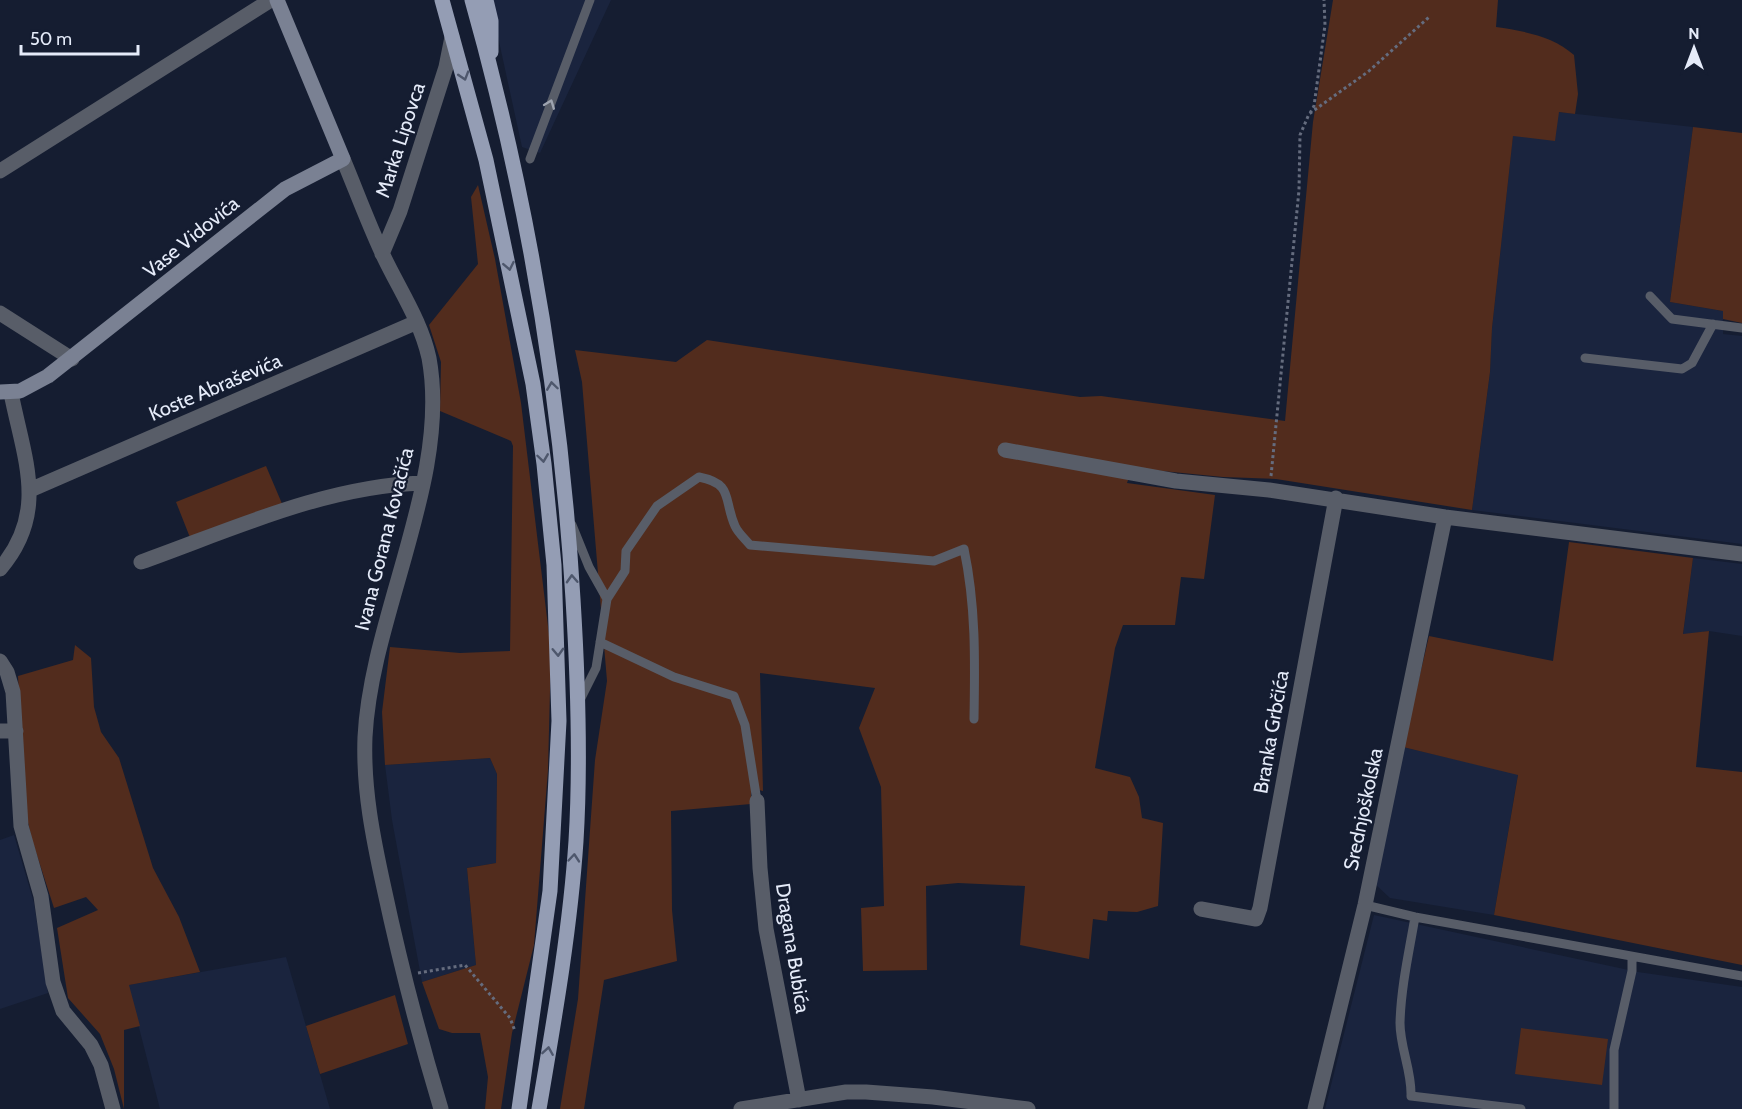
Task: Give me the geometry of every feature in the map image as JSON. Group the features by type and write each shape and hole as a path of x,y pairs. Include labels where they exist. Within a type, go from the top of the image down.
{"main road":[{"path":"442,0 476,118 533,384 554,565 559,721 550,891 519,1109"},
{"path":"472,0 490,64 539,292 568,516 579,701 573,881 539,1109"},
{"path":"486,0 492,32 490,64"}],"street":[{"path":"0,171 271,0"},
{"name":"Ivana Gorana Kovačića","path":"277,0 382,254 417,322 429,358 432,397 428,450 422,483 376,664 366,734 365,780 369,818 404,976 441,1109"},
{"name":"Marka Lipovca","path":"382,254 400,211 446,67 452,37"},
{"name":"Vase Vidovića","path":"0,570 12,556 24,531 31,504 30,490 6,392 30,387 72,359 285,189 343,159"},
{"path":"0,313 72,359"},
{"name":"Koste Abraševića","path":"30,490 417,322"},
{"path":"1005,450 1176,482 1269,489 1445,517 1742,554"},
{"path":"141,562 326,498 396,483 422,483"},
{"name":"Branka Grbčića","path":"1201,909 1256,919 1260,908 1335,498"},
{"name":"Srednjoškolska","path":"1315,1109 1365,905 1445,517"},
{"path":"0,661 11,682 21,826 41,896 53,982 63,1011 91,1045 101,1065 113,1109"},
{"path":"0,731 16,731"},
{"name":"Dragana Bubića","path":"758,801 764,911 774,979 799,1100"},
{"path":"741,1109 846,1092 887,1093 1028,1109"}],"lane":[{"path":"530,159 590,0"},
{"path":"1650,296 1672,319 1742,328"},
{"path":"1585,358 1682,369 1692,363 1713,324"},
{"path":"579,701 596,668 607,599 625,571 626,551 657,506 699,477 716,480 724,488 736,528 750,545 934,561 964,549 972,586 976,644 974,719"},
{"path":"568,516 589,567 607,599"},
{"path":"600,642 674,677 734,696 745,724 758,801"},
{"path":"1365,905 1415,917 1632,958 1742,976"},
{"path":"1415,917 1403,989 1400,1024 1404,1054 1411,1077 1411,1096 1521,1109"},
{"path":"1614,1109 1614,1050 1632,970 1632,958"}],"path":[{"path":"1269,489 1299,190 1300,135 1314,106 1325,25 1324,0"},
{"path":"1309,114 1369,71 1429,17"},
{"path":"404,976 465,965 510,1018 513,1027"}],"shaded area":[{"path":"490,0 611,0 540,153 522,147"},
{"path":"1333,0 1498,0 1496,27 1547,39 1574,55 1578,94 1575,114 1559,112 1555,141 1513,136 1492,328 1490,372 1472,510 1276,479 1223,477 1132,468 1127,483 1215,495 1204,579 1181,577 1175,625 1123,625 1115,648 1095,768 1130,777 1139,797 1142,818 1163,823 1158,906 1137,912 1108,911 1107,921 1093,919 1089,959 1020,945 1025,886 958,883 926,886 927,970 863,971 861,908 884,906 881,787 859,728 875,688 760,673 763,791 751,788 751,804 671,811 672,910 677,961 604,980 584,1109 560,1109 578,999 595,760 607,681 582,382 575,350 676,362 707,340 1080,397 1101,396 1285,421 1313,122"},
{"path":"1559,112 1693,127 1670,302 1723,311 1723,334 1742,336 1742,544 1472,510 1490,372 1492,328 1513,135"},
{"path":"1693,127 1742,133 1742,323 1723,319 1723,311 1670,302"},
{"path":"478,185 495,259 521,403 551,651 548,770 534,945 512,1033 501,1109 485,1109 488,1077 480,1033 452,1033 439,1029 422,982 476,965 467,868 496,863 497,774 490,758 385,765 382,712 390,647 460,653 510,651 513,446 511,441 440,411 441,362 429,325 478,264 471,197"},
{"path":"266,466 283,506 191,540 176,502"},
{"path":"1569,542 1693,558 1683,634 1709,631 1696,767 1742,772 1742,965 1494,915 1518,775 1403,747 1429,636 1553,661"},
{"path":"1693,558 1742,564 1742,636 1709,631 1683,635"},
{"path":"75,645 91,658 94,707 101,732 119,758 153,868 179,917 200,972 129,985 140,1026 124,1030 124,1109 114,1069 100,1034 68,998 57,928 98,910 86,897 54,908 32,840 25,809 18,676 73,660"},
{"path":"1403,747 1518,774 1494,915 1390,898 1375,884"},
{"path":"490,758 497,774 496,863 467,868 476,965 422,982 392,820 385,765"},
{"path":"14,835 34,903 48,993 0,1009 0,840"},
{"path":"1374,915 1638,972 1742,987 1742,1109 1325,1109"},
{"path":"286,957 330,1109 160,1109 128,985"},
{"path":"395,995 408,1044 320,1074 306,1026"},
{"path":"1521,1028 1608,1039 1602,1085 1515,1074"}]}
